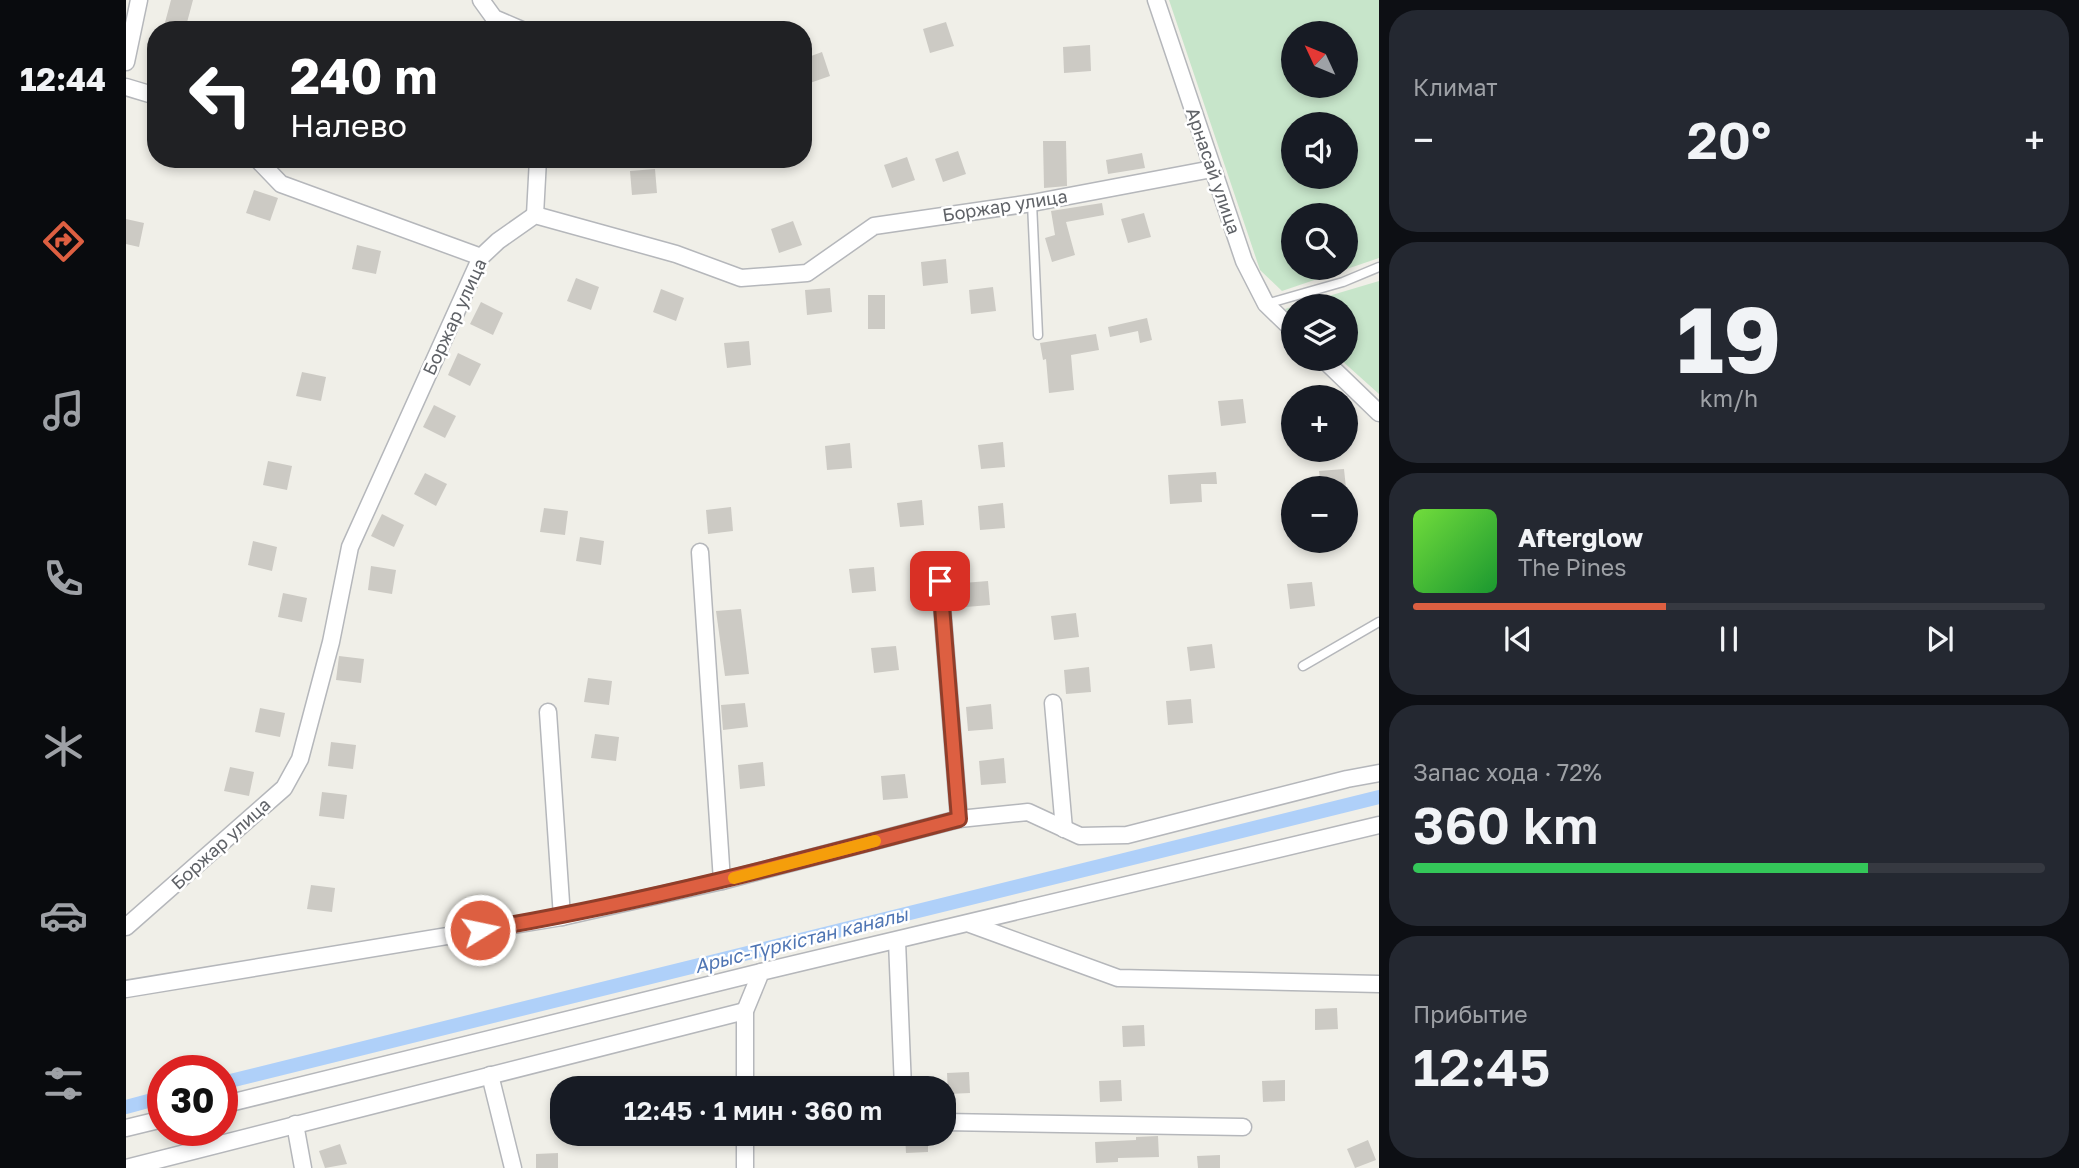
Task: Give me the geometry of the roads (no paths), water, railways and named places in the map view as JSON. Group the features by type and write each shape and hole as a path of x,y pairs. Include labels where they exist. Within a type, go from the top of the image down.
{"street":[{"path":"126,62 139,0"},
{"path":"481,0 494,18 501,21"},
{"name":"Арнасай улица","path":"1156,0 1244,261 1266,304 1281,318"},
{"path":"126,87 147,93"},
{"path":"266,168 281,184 481,257"},
{"path":"536,215 538,168"},
{"name":"Боржар улица","path":"126,927 285,788 300,759 331,642 350,547 481,257 498,241 536,215 676,254 741,278 807,273 874,226 1032,203 1212,169"},
{"path":"1335,371 1379,413"},
{"path":"700,552 722,881"},
{"path":"940,581 959,819"},
{"path":"1053,703 1064,829"},
{"path":"548,712 562,916"},
{"path":"126,989 562,916 722,881 959,819 1028,812 1080,836 1127,835 1379,773"},
{"path":"238,1101 761,972 1379,825"},
{"path":"970,924 1118,978 1379,984"},
{"path":"897,941 903,1076"},
{"path":"745,1076 745,1011 761,972"},
{"path":"126,1168 745,1011"},
{"path":"490,1075 513,1168"},
{"path":"956,1122 1243,1127"},
{"path":"126,1128 147,1123"},
{"path":"295,1124 303,1168"},
{"path":"745,1146 745,1168"}],"lane":[{"path":"1032,203 1038,335"},
{"path":"1266,304 1342,282 1379,267"},
{"path":"1303,666 1379,622"}],"waterway":[{"name":"Арыс-Түркістан каналы","path":"238,1079 1379,797"},
{"name":"Арыс-Түркістан каналы","path":"126,1107 147,1101"}]}
